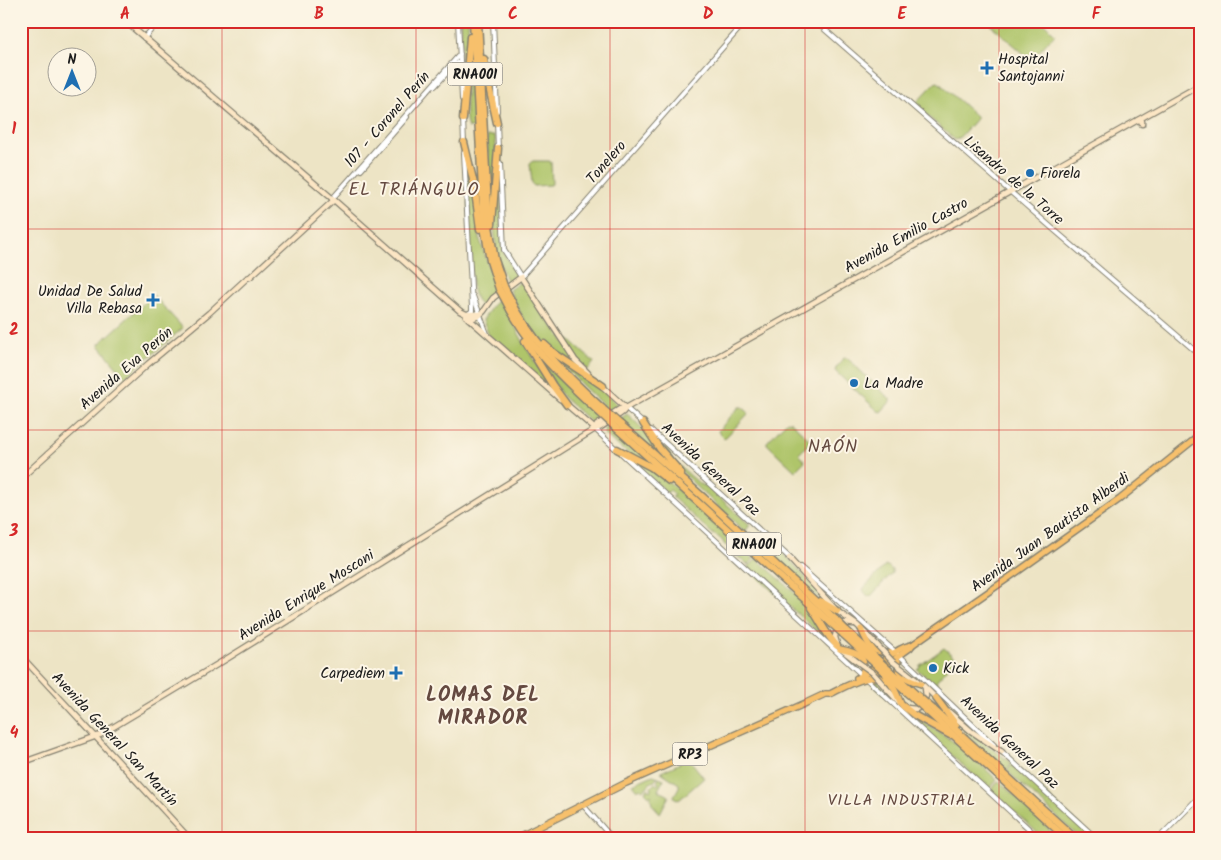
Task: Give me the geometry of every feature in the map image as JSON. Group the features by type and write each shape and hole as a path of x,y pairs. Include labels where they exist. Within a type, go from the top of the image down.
{"highway":[{"path":"475,22 497,124"},
{"path":"463,119 470,37 475,22"},
{"name":"Avenida General Paz","path":"475,22 481,136 493,260 515,320 528,340 542,356 601,410"},
{"path":"464,142 476,195 482,236 493,260"},
{"path":"493,260 492,226 498,148"},
{"name":"Avenida General Paz","path":"505,295 546,353 601,410 705,508 802,592"},
{"path":"515,320 522,337 552,386 567,405"},
{"path":"524,324 554,353 603,386"},
{"path":"643,423 660,449 704,498"},
{"name":"Avenida General Paz","path":"617,426 704,498 873,659 1076,839"},
{"path":"617,449 651,467 705,508"},
{"path":"802,592 837,611"},
{"path":"802,592 831,639 839,647 853,652 862,658 864,677 886,680 893,687 902,705 914,715 968,743"},
{"name":"RP3","path":"515,839 626,783 864,677"},
{"path":"936,698 968,743"},
{"name":"Avenida General Paz","path":"968,743 1067,839"}],"main road":[{"path":"125,21 460,311 467,315 488,336 595,430 605,422"},
{"name":"Avenida Emilio Castro","path":"614,416 620,409 626,408 1200,85"},
{"path":"1138,120 1142,121 1142,124"},
{"name":"Avenida Eva Perón","path":"21,478 148,364 250,277 333,200"},
{"name":"Tonelero","path":"480,314 493,298 521,277"},
{"name":"Avenida General Paz","path":"521,277 575,360 626,408"},
{"path":"467,315 480,314"},
{"name":"Avenida Enrique Mosconi","path":"21,763 96,737 228,658 595,430"},
{"name":"Avenida Juan Bautista Alberdi","path":"864,677 897,654 910,648 1120,500 1199,437"},
{"path":"789,558 837,611 859,627 892,661 923,685 956,719 1002,752"},
{"path":"850,623 859,627 873,650 880,653 897,654 897,665 900,674 906,679 923,685 926,694 922,706 913,709 902,705 873,674 839,647 835,634 839,626 850,623"},
{"name":"Avenida General San Martín","path":"21,656 190,839"}],"street":[{"path":"144,38 159,21"},
{"path":"458,21 464,142"},
{"name":"Avenida General Paz","path":"492,21 504,250 521,277"},
{"name":"Tonelero","path":"521,277 746,21"},
{"name":"Lisandro de la Torre","path":"815,21 1200,355"},
{"name":"107 - Coronel Perín","path":"333,200 460,54"},
{"name":"107 - Coronel Perín","path":"333,200 455,64 460,62"},
{"path":"467,161 472,293 472,310 467,315"},
{"path":"472,293 488,336"},
{"name":"Avenida General Paz","path":"626,408 1097,839"},
{"path":"595,430 1040,839"},
{"path":"1158,839 1200,796"},
{"path":"582,804 613,839"},
{"path":"532,830 540,839"}],"green space":[{"path":"460,21 468,21 469,35 464,97"},
{"path":"993,21 1042,21 1055,34 1030,59 992,26"},
{"path":"471,52 475,128 468,128 466,122"},
{"path":"938,82 976,116 976,119 955,140 916,106 916,103"},
{"path":"487,136 495,136 496,145 491,212"},
{"path":"533,161 551,162 551,185 534,186 532,184 530,163"},
{"path":"467,164 475,196 480,240 497,291 490,296 482,307 476,300 472,285"},
{"path":"498,168 504,253 516,275 507,284 497,255 494,229"},
{"path":"520,282 583,369 548,346 523,318 509,290"},
{"path":"152,296 183,328 125,377 99,344"},
{"path":"500,298 527,349 554,392 489,336 483,320"},
{"path":"559,331 594,362 588,370 579,362"},
{"path":"548,350 597,384 618,406 609,411"},
{"path":"534,352 549,369 601,418 593,423 591,422 563,397"},
{"path":"844,358 847,358 890,399 890,402 881,412 835,371"},
{"path":"739,407 742,407 748,414 724,438 718,431"},
{"path":"627,414 645,432 672,465 618,420"},
{"path":"787,421 791,422 811,441 799,454 805,461 795,471 767,444"},
{"path":"609,425 664,475 632,456 604,433 605,428"},
{"path":"652,434 668,449 673,460 700,484 708,487 750,525 745,532 672,461"},
{"path":"630,458 661,476 699,507 754,559 748,565 739,558 720,538 714,535 672,497 674,494 670,490 667,493"},
{"path":"771,542 832,607 810,592 765,551"},
{"path":"757,559 807,606 816,617 833,646 747,568"},
{"path":"885,566 892,570 892,573 871,596 868,596 863,589"},
{"name":"Kick","path":"944,648 956,659 936,681 938,683 935,686 917,669"},
{"path":"874,680 877,680 900,706 957,744 997,780 989,789 872,683"},
{"path":"945,709 983,742 1012,763 1006,770 959,726"},
{"path":"689,759 704,778 679,800 674,796 679,784 661,772"},
{"path":"1013,764 1095,839 1081,839 1007,771"},
{"path":"653,775 664,779 658,790 669,796 660,813 651,803 653,801 650,798 652,796 645,792 648,788 650,791 655,783 659,784 657,781 659,779 657,777 654,782 643,790 640,788 638,790 633,784"},
{"path":"999,781 1061,839 1044,839 991,790"}],"place":[{"name":"Hospital Santojanni","path":"987,68"},
{"name":"Fiorela","path":"1030,173"},
{"name":"Unidad De Salud Villa Rebasa","path":"153,300"},
{"name":"La Madre","path":"854,383"},
{"name":"Kick","path":"933,668"},
{"name":"Carpediem","path":"396,673"}],"district":[{"name":"EL TRIÁNGULO","path":"414,189"},
{"name":"NAÓN","path":"833,446"},
{"name":"LOMAS DEL MIRADOR","path":"483,706"},
{"name":"VILLA INDUSTRIAL","path":"902,799"}]}
